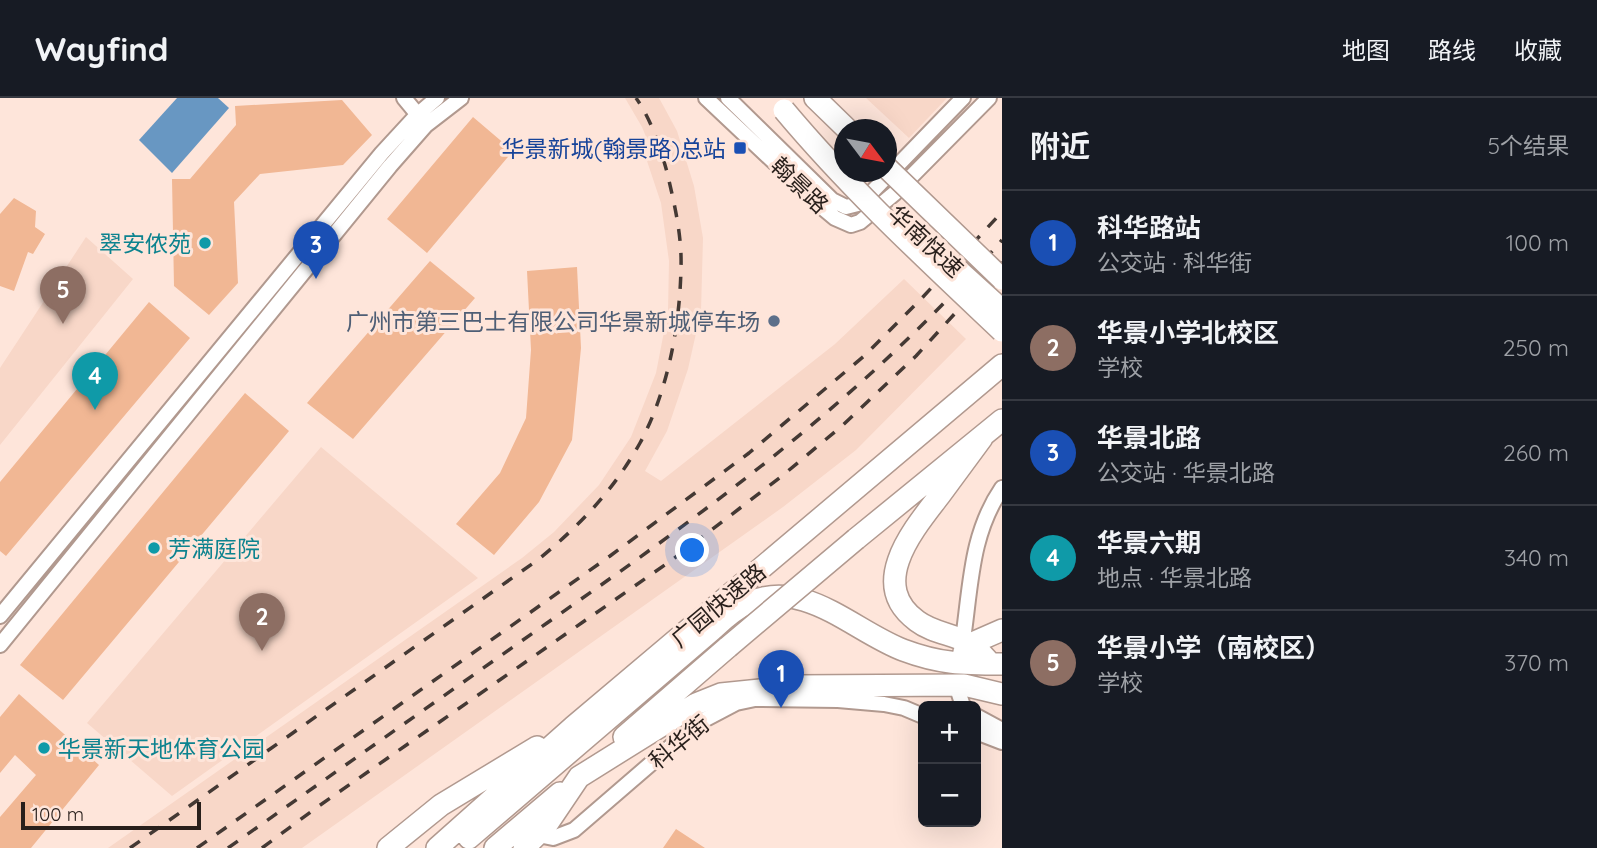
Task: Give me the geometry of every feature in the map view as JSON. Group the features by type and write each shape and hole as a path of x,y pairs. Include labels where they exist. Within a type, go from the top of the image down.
{"highway":[{"path":"814,98 836,119"},
{"path":"778,104 834,156"},
{"path":"778,104 835,170 1002,331"},
{"name":"华南快速","path":"897,177 1002,279"},
{"name":"华南快速","path":"862,182 1002,310"},
{"name":"广园快速路","path":"437,848 573,727 1002,365"},
{"name":"广园快速路","path":"495,848 918,486 1002,420"},
{"path":"982,438 905,545 896,566 894,586 901,604 916,621 937,632 967,638 1001,632"},
{"path":"457,848 712,629 743,605 756,599 784,596 820,605 900,649 953,664 997,664"},
{"path":"967,638 997,664"},
{"path":"953,664 967,638"},
{"path":"531,842 579,777 696,704 721,694 797,686 964,685 1002,694"},
{"path":"388,848 441,805 573,727"}],"street":[{"path":"404,98 421,120"},
{"path":"0,645 390,166 437,98"},
{"path":"0,616 253,308 421,120 461,98"},
{"name":"翰景路","path":"706,98 731,107 832,200 846,207 858,204 867,197 963,98"},
{"name":"翰景路","path":"731,107 823,208 850,225 860,222 895,193 989,98"},
{"path":"967,638 978,537 988,509 1002,488"},
{"name":"科华街","path":"531,842 574,830 698,723 736,703 755,699 838,700 884,704 918,714"},
{"path":"981,719 1002,730"},
{"path":"981,734 1002,742"}],"shaded area":[{"path":"625,98 659,98 677,131 694,186 703,238 701,311 688,369 667,431 645,471 661,481 835,344 904,279 966,339 856,450 783,507 302,848 108,848 522,558 554,532 599,485 631,437 656,373 668,311 669,261 661,203 647,161 651,149"},
{"path":"866,98 947,98 909,138 897,127 897,119 889,119"},
{"path":"86,237 133,279 0,445 0,368"},
{"path":"321,447 478,578 172,796 87,723"}],"water":[{"path":"177,98 218,98 229,108 172,173 139,140"}],"building":[{"name":"翠安侬苑","path":"342,100 372,135 343,165 260,174 234,202 238,283 209,315 174,286 172,179 190,179 236,125 235,106"},
{"path":"473,117 513,151 427,253 387,219"},
{"path":"14,198 36,211 35,227 45,234 33,254 28,252 14,291 0,286 0,214"},
{"path":"430,261 475,298 353,439 307,403"},
{"path":"577,267 581,348 572,440 539,502 494,555 456,524 500,473 526,418 531,350 527,271"},
{"path":"149,302 190,338 6,556 0,551 0,482"},
{"name":"芳满庭院","path":"245,393 289,431 63,700 20,665"},
{"path":"19,694 99,765 31,848 0,848 0,817 36,775 15,755 0,773 0,717"},
{"path":"676,829 705,848 663,848"}],"railway":[{"path":"130,848 539,559 595,506 630,460 650,423 665,380 675,334 681,267 679,231 667,172 651,124 636,98"},
{"path":"197,848 610,556 749,453 864,356 1002,212"},
{"path":"228,848 609,580 729,491 843,398 898,348 951,296 1002,240"},
{"path":"262,848 672,560 782,476 843,425 916,356 1002,262"}],"place":[{"name":"华景新城(翰景路)总站","path":"740,148"},
{"name":"翠安侬苑","path":"205,243"},
{"name":"华景北路","path":"316,279"},
{"name":"广州市第三巴士有限公司华景新城停车场","path":"774,321"},
{"name":"华景小学（南校区）","path":"63,324"},
{"name":"华景六期","path":"95,410"},
{"name":"芳满庭院","path":"154,548"},
{"name":"华景小学北校区","path":"262,651"},
{"name":"科华路站","path":"781,708"},
{"name":"华景新天地体育公园","path":"44,748"}]}
